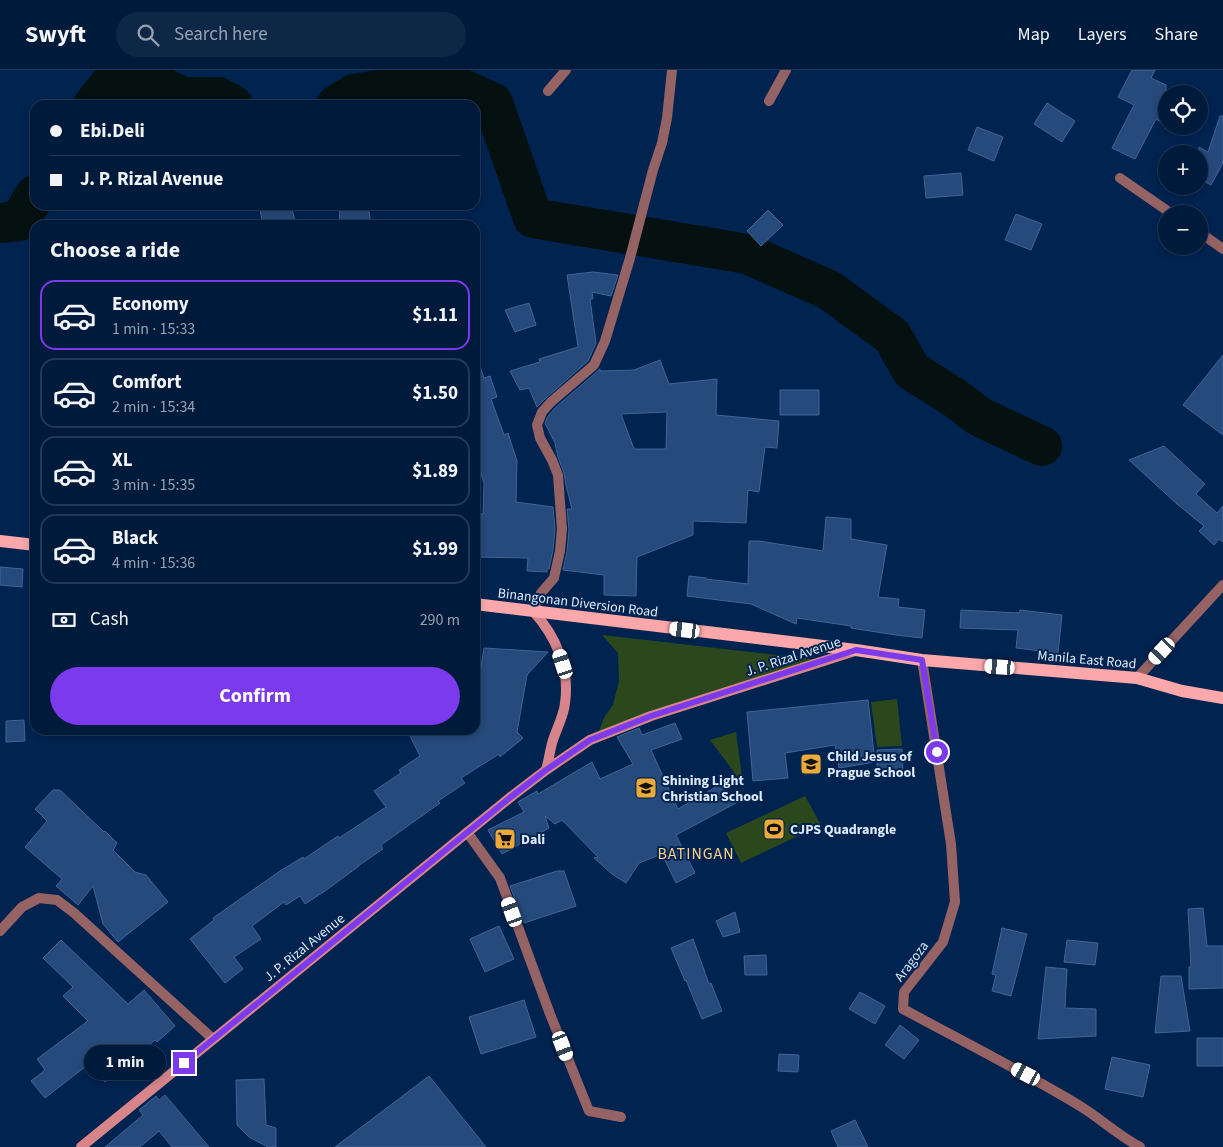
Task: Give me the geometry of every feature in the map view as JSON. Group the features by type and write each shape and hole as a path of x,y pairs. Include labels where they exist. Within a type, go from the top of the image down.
{"main road":[{"path":"0,541 30,544"},
{"name":"Binangonan Diversion Road","path":"480,605 856,650"},
{"path":"533,612 544,623 558,648 567,684 565,704 546,770"},
{"name":"Manila East Road","path":"856,650 922,660 1137,678 1182,691 1223,698"},
{"name":"J. P. Rizal Avenue","path":"80,1147 512,796 590,740 651,716 856,650"}],"street":[{"path":"548,91 566,70"},
{"path":"533,612 541,593 554,578 560,551 562,529 558,475 540,438 537,425 542,412 551,402 594,365 605,341 628,267 653,170 662,143 667,118 672,70"},
{"path":"770,101 786,70"},
{"path":"1120,178 1159,205"},
{"path":"1208,238 1223,249"},
{"path":"1137,678 1223,585"},
{"name":"Aragoza","path":"922,660 951,844 955,902 943,942 904,992 903,1010 1026,1074 1082,1107 1127,1140 1140,1147"},
{"path":"467,832 500,878 550,1014 589,1111 621,1117"},
{"path":"0,931 22,907 39,898 57,900 73,912 213,1039"}],"green space":[{"path":"602,635 820,660 596,738 605,716 613,705 619,681 618,653"},
{"path":"897,699 902,746 877,747 871,702"},
{"path":"736,732 743,784 710,740"},
{"name":"CJPS Quadrangle","path":"805,796 821,825 741,863 726,833"}],"building":[{"path":"1132,70 1155,70 1151,78 1166,85 1158,85 1158,120 1156,119 1135,159 1112,148 1134,105 1118,97"},
{"path":"1047,103 1075,121 1062,142 1034,124"},
{"path":"1220,116 1223,116 1223,163 1211,185 1208,184 1208,152"},
{"path":"977,127 1003,137 994,161 968,150"},
{"path":"961,173 963,195 926,198 924,176"},
{"path":"260,210 292,210 295,220 262,220"},
{"path":"339,210 369,210 370,220 340,220"},
{"path":"768,210 783,225 761,246 747,231"},
{"path":"1016,214 1042,224 1031,250 1005,240"},
{"path":"593,272 618,275 611,296 592,292 593,299 590,299 596,343 588,361 537,407 529,388 520,390 510,371 540,362 539,359 578,347 567,275"},
{"path":"529,303 536,325 515,332 505,310"},
{"path":"1223,355 1223,435 1183,405"},
{"path":"660,360 669,384 717,379 716,415 779,421 777,448 765,447 759,492 748,490 746,523 693,521 693,535 637,557 636,596 604,595 604,575 563,570 569,530 567,509 572,509 555,443 545,423 556,407 600,369 600,371 634,370","holes":["667,412 666,449 634,449 621,414"]},
{"path":"480,366 484,378 490,376 497,397 491,399 504,435 508,433 517,461 516,502 553,507 555,529 553,550 547,572 527,571 528,558 480,557 480,514 483,514 484,483 480,470"},
{"path":"780,390 819,390 819,415 780,415"},
{"path":"1164,446 1205,484 1196,494 1217,513 1223,506 1223,542 1219,539 1214,545 1199,531 1204,526 1129,460"},
{"path":"826,517 851,519 851,539 887,545 878,597 899,599 898,607 925,610 922,638 797,618 796,624 751,604 687,596 689,576 748,584 749,541 823,551"},
{"path":"0,567 23,569 22,587 0,585"},
{"path":"961,610 1019,613 1020,610 1062,615 1058,653 1016,648 1018,630 960,628"},
{"path":"484,648 548,652 527,675 517,732 523,738 500,757 499,754 461,778 465,783 438,801 440,803 381,845 383,849 325,891 305,904 300,896 286,905 284,902 252,926 261,939 234,957 243,969 225,983 190,939 214,920 213,918 280,871 303,857 304,859 338,836 339,838 386,807 374,791 401,773 399,770 420,756 410,735 480,735 480,673"},
{"path":"868,700 875,762 839,768 835,745 785,753 788,778 753,781 747,712"},
{"path":"24,720 25,741 6,742 6,721"},
{"path":"675,723 682,739 651,750 678,809 721,784 736,803 676,835 695,873 676,883 662,854 639,863 626,883 612,874 594,858 598,857 562,820 555,824 545,816 549,828 502,854 488,830 524,812 518,802 537,791 538,794 592,762 600,779 633,764 617,737 639,728 642,735"},
{"path":"902,749 903,771 877,772 877,750"},
{"path":"53,790 60,790 105,831 117,843 113,850 135,872 146,875 168,902 118,942 103,924 93,886 78,905 56,886 62,879 25,847 47,821 35,809"},
{"path":"557,871 564,871 576,906 524,923 510,886"},
{"path":"1203,908 1207,946 1223,946 1223,988 1189,989 1189,967 1191,967 1188,909"},
{"path":"735,912 740,932 723,937 716,921"},
{"path":"499,926 514,959 485,972 470,939"},
{"path":"1002,928 1027,934 1011,996 992,991 996,975 992,974"},
{"path":"693,939 709,984 711,983 722,1011 702,1019 671,948"},
{"path":"61,940 128,1004 144,990 175,1026 157,1042 155,1040 105,1082 90,1063 45,1098 31,1081 45,1070 37,1059 88,1021 63,996 73,987 43,958"},
{"path":"1067,940 1098,943 1095,965 1064,962"},
{"path":"766,955 767,975 745,975 744,956"},
{"path":"1046,967 1067,969 1065,1008 1096,1009 1096,1036 1038,1039"},
{"path":"1161,976 1181,976 1190,1031 1155,1033"},
{"path":"860,992 885,1006 875,1024 849,1009"},
{"path":"524,1000 536,1037 481,1054 469,1017"},
{"path":"900,1025 919,1040 904,1059 885,1045"},
{"path":"1197,1038 1223,1038 1223,1066 1197,1066"},
{"path":"779,1054 799,1055 798,1072 778,1071"},
{"path":"1112,1057 1150,1065 1143,1097 1105,1089"},
{"path":"429,1076 486,1147 335,1147"},
{"path":"264,1079 266,1125 276,1128 276,1147 268,1147 249,1137 237,1125 236,1080"},
{"path":"165,1095 209,1147 172,1147 159,1131 140,1147 105,1147 143,1115 139,1110 156,1096 159,1100"},
{"path":"855,1120 868,1147 838,1147 831,1131"}],"waterway":[{"path":"97,100 114,79 156,84 183,97 218,97 224,100"},
{"path":"344,100 354,94 408,85 452,84 493,103 533,218 747,254 829,290 892,336 912,371 955,398 980,417 1042,446"},
{"path":"0,223 19,221 30,203"}],"place":[{"name":"Child Jesus of Prague School","path":"811,764"},
{"name":"Shining Light Christian School","path":"646,788"},
{"name":"CJPS Quadrangle","path":"774,829"},
{"name":"Dali","path":"505,839"}],"district":[{"name":"BATINGAN","path":"696,853"}],"route":[{"path":"184,1063 512,796 590,740 651,716 856,650 922,660 937,752"}]}
